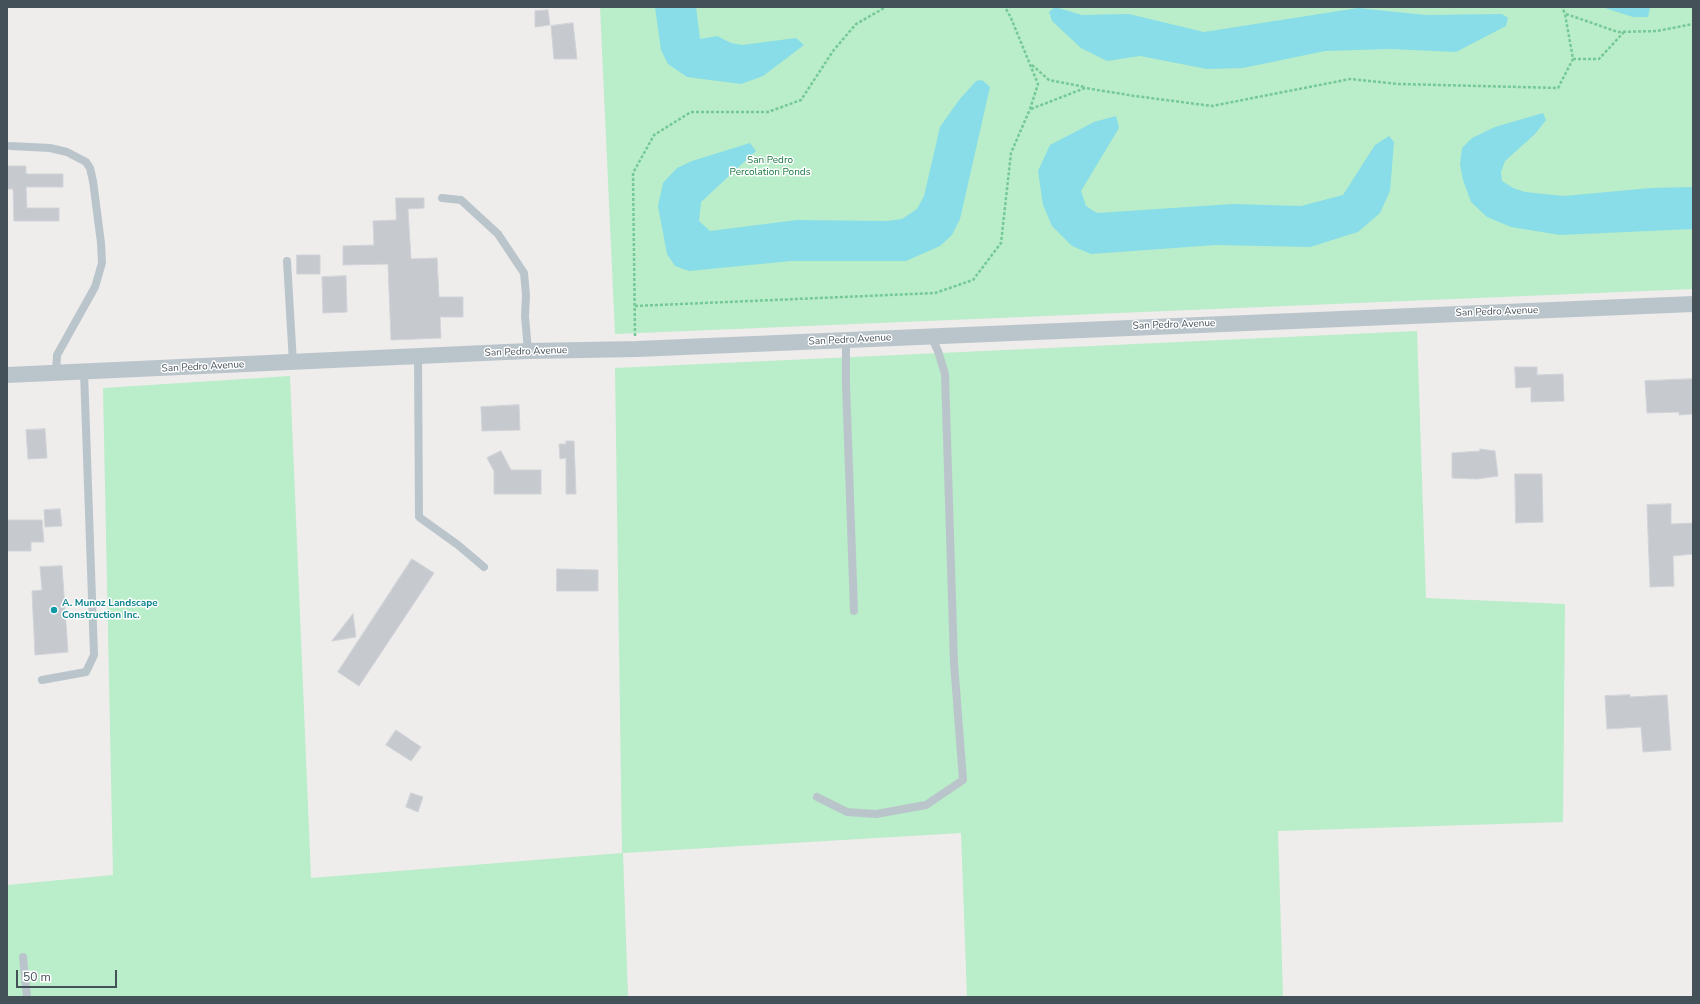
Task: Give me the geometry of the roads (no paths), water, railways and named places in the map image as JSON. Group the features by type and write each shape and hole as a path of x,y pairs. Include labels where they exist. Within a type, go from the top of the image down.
{"street":[{"name":"San Pedro Avenue","path":"7,375 56,374 528,351 637,349 1693,304"}],"lane":[{"path":"10,146 50,148 67,152 86,162 90,168 93,181 102,243 102,263 95,287 57,355 56,374"},
{"path":"442,198 461,200 498,234 524,273 526,295 525,316 528,351"},
{"path":"287,262 294,362"},
{"path":"817,797 847,812 876,814 926,805 963,780 954,663 945,374 938,351 931,336"},
{"path":"846,340 846,384 854,611"},
{"path":"418,356 419,517 458,545 484,567"},
{"path":"42,680 86,672 94,655 84,372"},
{"path":"23,957 27,997"}],"water":[{"path":"655,7 696,7 700,39 717,36 731,43 742,45 796,38 804,45 763,76 741,84 687,77 668,64 661,50"},
{"path":"1055,7 1082,15 1129,14 1204,32 1358,8 1426,15 1502,14 1508,18 1506,26 1456,52 1390,49 1325,51 1243,68 1207,69 1140,56 1107,61 1081,48 1052,21 1049,12"},
{"path":"1602,7 1650,7 1648,17 1633,17"},
{"path":"982,80 990,87 960,219 952,235 940,246 906,261 791,261 689,271 675,266 667,254 658,206 663,183 677,168 692,161 750,143 756,151 701,202 699,221 710,231 797,220 887,221 902,219 917,209 924,196 940,127 959,100 976,81"},
{"path":"1543,113 1546,120 1535,134 1505,161 1501,172 1502,181 1513,188 1525,192 1564,196 1651,188 1693,187 1693,229 1560,235 1511,227 1487,217 1471,202 1463,180 1460,164 1462,148 1472,138 1495,127"},
{"path":"1116,116 1119,128 1081,191 1086,206 1097,213 1233,204 1301,206 1343,195 1375,145 1389,136 1394,142 1390,191 1380,213 1358,232 1310,247 1216,245 1091,254 1072,246 1052,226 1043,205 1038,171 1050,145 1094,122"}],"place":[{"name":"A. Munoz Landscape Construction Inc.","path":"54,610"}],"park label":[{"name":"San Pedro Percolation Ponds","path":"770,166"}]}
